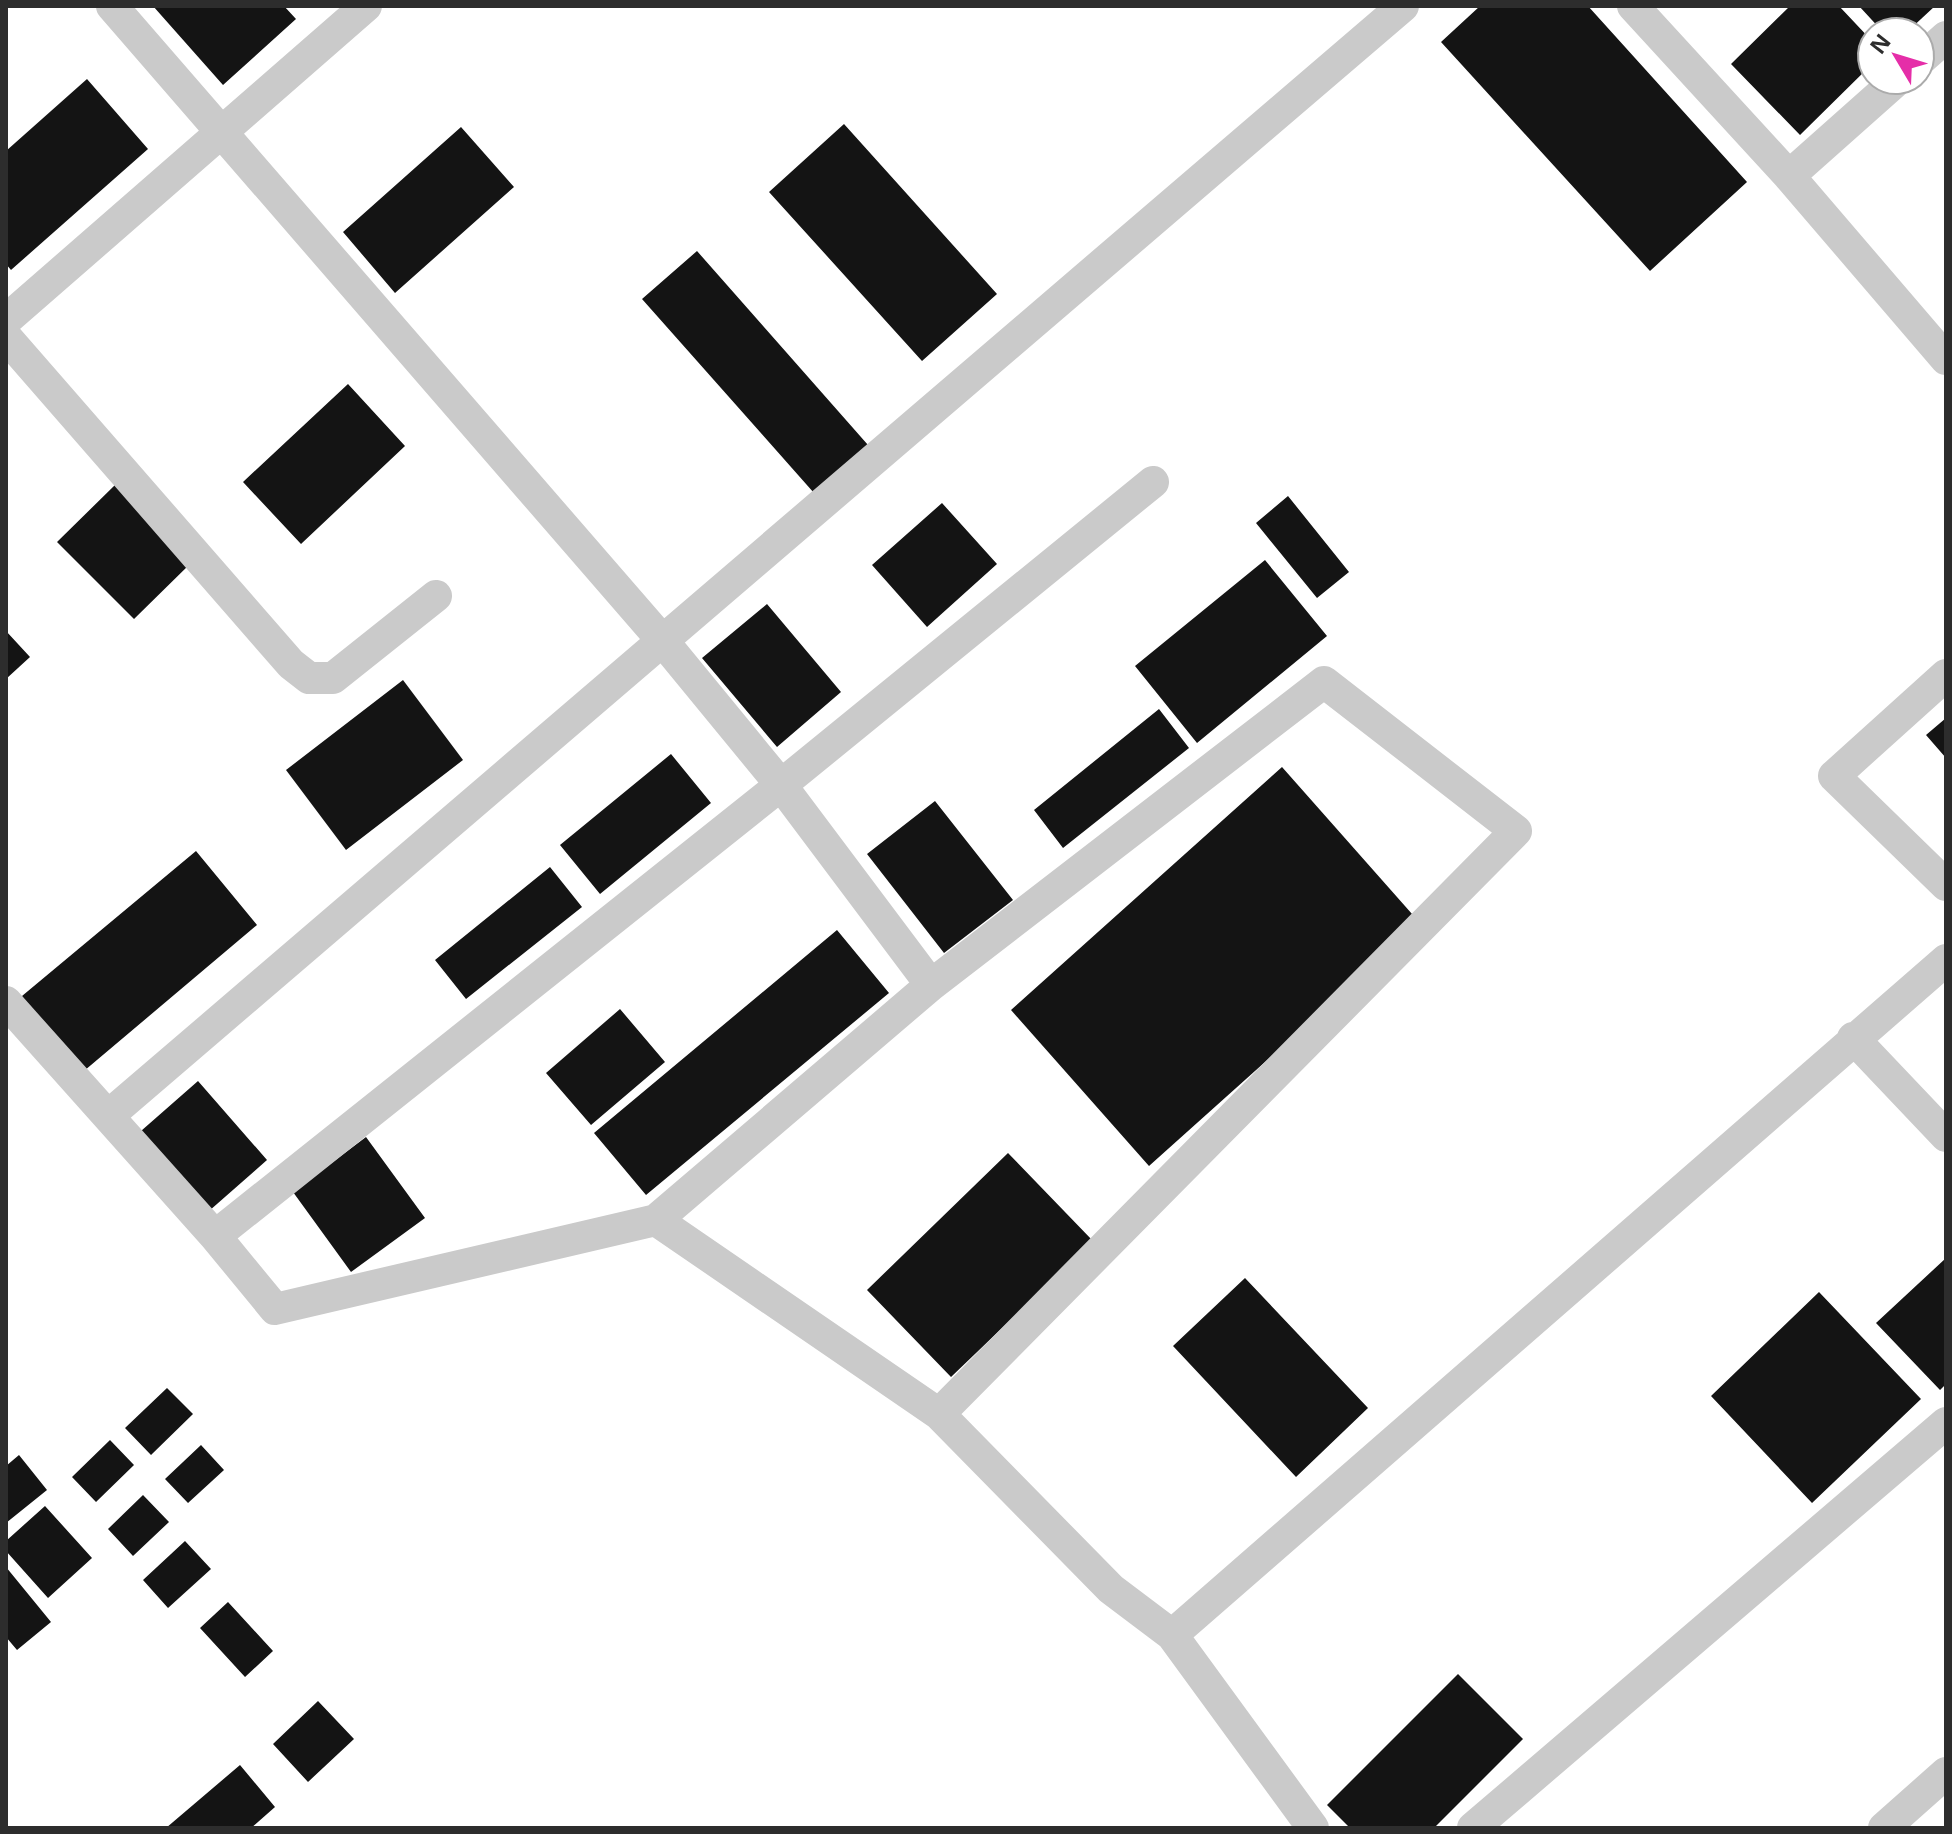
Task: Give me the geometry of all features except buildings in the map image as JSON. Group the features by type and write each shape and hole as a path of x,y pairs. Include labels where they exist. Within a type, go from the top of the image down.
{"street":[{"path":"112,6 662,640 781,785 931,985"},
{"path":"6,320 366,6"},
{"path":"108,1116 1403,6"},
{"path":"1633,6 1789,176 1946,359"},
{"path":"1789,176 1879,96"},
{"path":"6,337 291,664 309,678 333,678 436,596"},
{"path":"215,1236 781,785 1153,482"},
{"path":"1946,675 1834,776 1946,885"},
{"path":"6,1002 215,1236 275,1309 656,1220 931,985 1324,682 1516,831 939,1414"},
{"path":"1172,1635 1946,960"},
{"path":"1853,1038 1946,1136"},
{"path":"656,1220 939,1414 1111,1589 1172,1635 1313,1828"},
{"path":"1473,1828 1946,1423"},
{"path":"1884,1828 1946,1773"}]}
